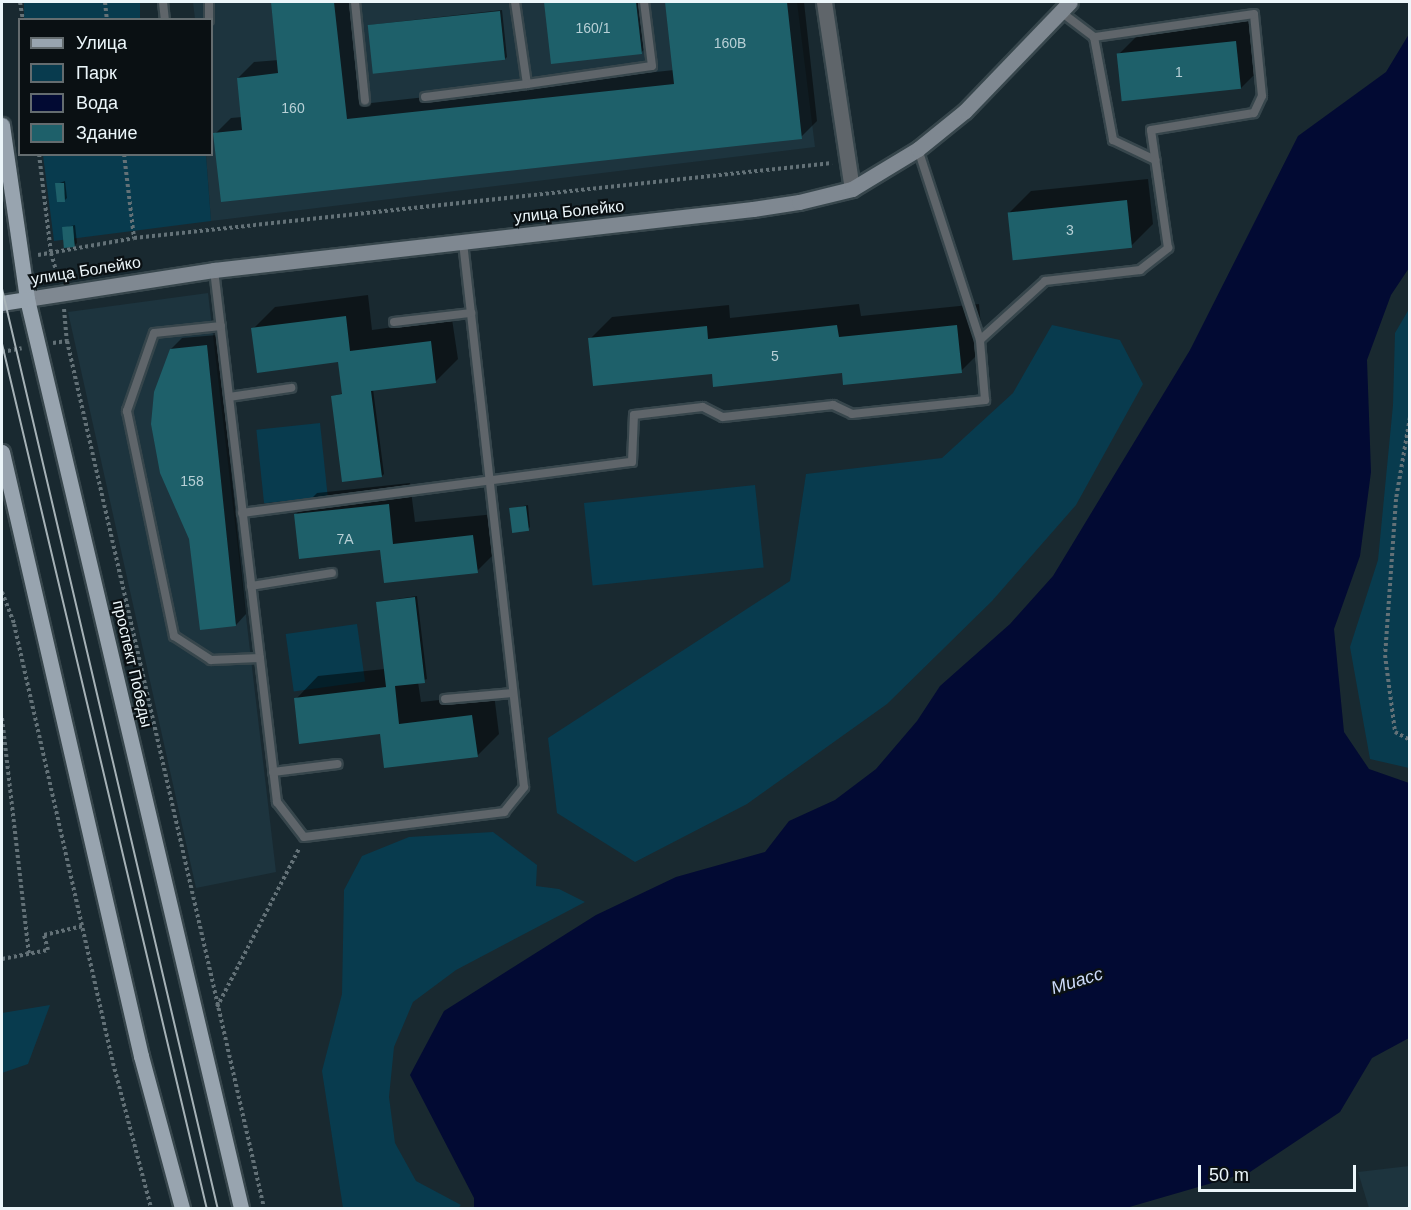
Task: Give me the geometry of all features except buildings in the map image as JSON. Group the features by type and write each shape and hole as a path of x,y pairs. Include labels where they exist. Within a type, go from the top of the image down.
{"main road":[{"name":"проспект Победы","path":"2,125 27,299 241,1209"},
{"name":"улица Болейко","path":"2,303 27,299"},
{"path":"2,452 141,1056 182,1209"}],"street":[{"path":"824,2 852,189"},
{"name":"улица Болейко","path":"27,299 214,270 776,206 852,189 918,148 965,111 1066,7"}],"lane":[{"path":"163,2 165,18"},
{"path":"209,2 209,18"},
{"path":"355,2 365,99"},
{"path":"515,2 527,84"},
{"path":"425,97 652,66 644,2"},
{"path":"1066,7 1094,37 1113,140 1155,160"},
{"path":"980,340 1045,281 1140,270 1168,248 1151,130 1254,113 1263,96 1254,14 1094,37"},
{"path":"242,513 632,462 634,415 703,406 723,417 833,405 852,414 986,400 980,340 918,148"},
{"path":"214,270 277,802 304,837 504,812 524,787 463,242"},
{"path":"394,322 471,313"},
{"path":"220,326 153,333 127,411 174,636 211,660 260,658"},
{"path":"229,397 291,388"},
{"path":"251,586 332,573"},
{"path":"445,699 513,693"},
{"path":"273,772 338,764"}],"path":[{"path":"20,2 22,18"},
{"path":"105,2 107,18"},
{"path":"39,156 51,253 63,293 67,341 264,1209"},
{"path":"124,156 134,238"},
{"path":"51,253 134,238 848,162"},
{"path":"1410,417 1396,499 1385,655 1395,732 1410,740"},
{"path":"2,592 14,624 113,1063 151,1209"},
{"path":"2,718 29,954"},
{"path":"217,1007 304,837"},
{"path":"2,959 48,950 44,935 83,926"}],"shaded area":[{"path":"193,2 797,2 815,147 211,221 206,156 213,156 213,18 195,18"},
{"path":"208,293 276,872 196,888 68,312"},
{"path":"1409,1166 1409,1208 1369,1208 1358,1172"}],"green space":[{"path":"24,2 140,2 140,18 24,18"},
{"path":"43,156 206,156 211,221 54,241"},
{"path":"1409,309 1409,768 1370,759 1350,647 1378,560 1393,405 1395,333"},
{"path":"1052,325 1120,340 1143,384 1076,505 992,601 887,704 747,804 635,862 557,813 548,738 790,581 806,474 942,458 1013,393"},
{"path":"320,423 328,497 264,503 256,430"},
{"path":"755,485 764,568 593,586 584,503"},
{"path":"357,624 365,681 294,691 286,634"},
{"path":"493,832 537,865 536,886 559,889 585,902 456,970 413,1002 394,1047 389,1097 395,1143 416,1181 461,1205 458,1208 343,1208 322,1071 342,994 344,890 362,856 409,837"},
{"path":"50,1005 28,1064 2,1073 2,1013"}],"water":[{"name":"Миасс","path":"1409,34 1409,268 1391,295 1367,360 1371,472 1360,556 1334,629 1344,732 1369,769 1409,783 1409,1038 1372,1058 1340,1112 1250,1172 1126,1208 474,1208 474,1198 410,1075 444,1011 596,915 676,877 765,852 789,821 835,800 876,769 917,721 940,686 1010,624 1053,576 1190,350 1298,136 1386,72"}],"tram line":[{"path":"2,287 218,1208"},
{"path":"2,342 207,1208"}]}
